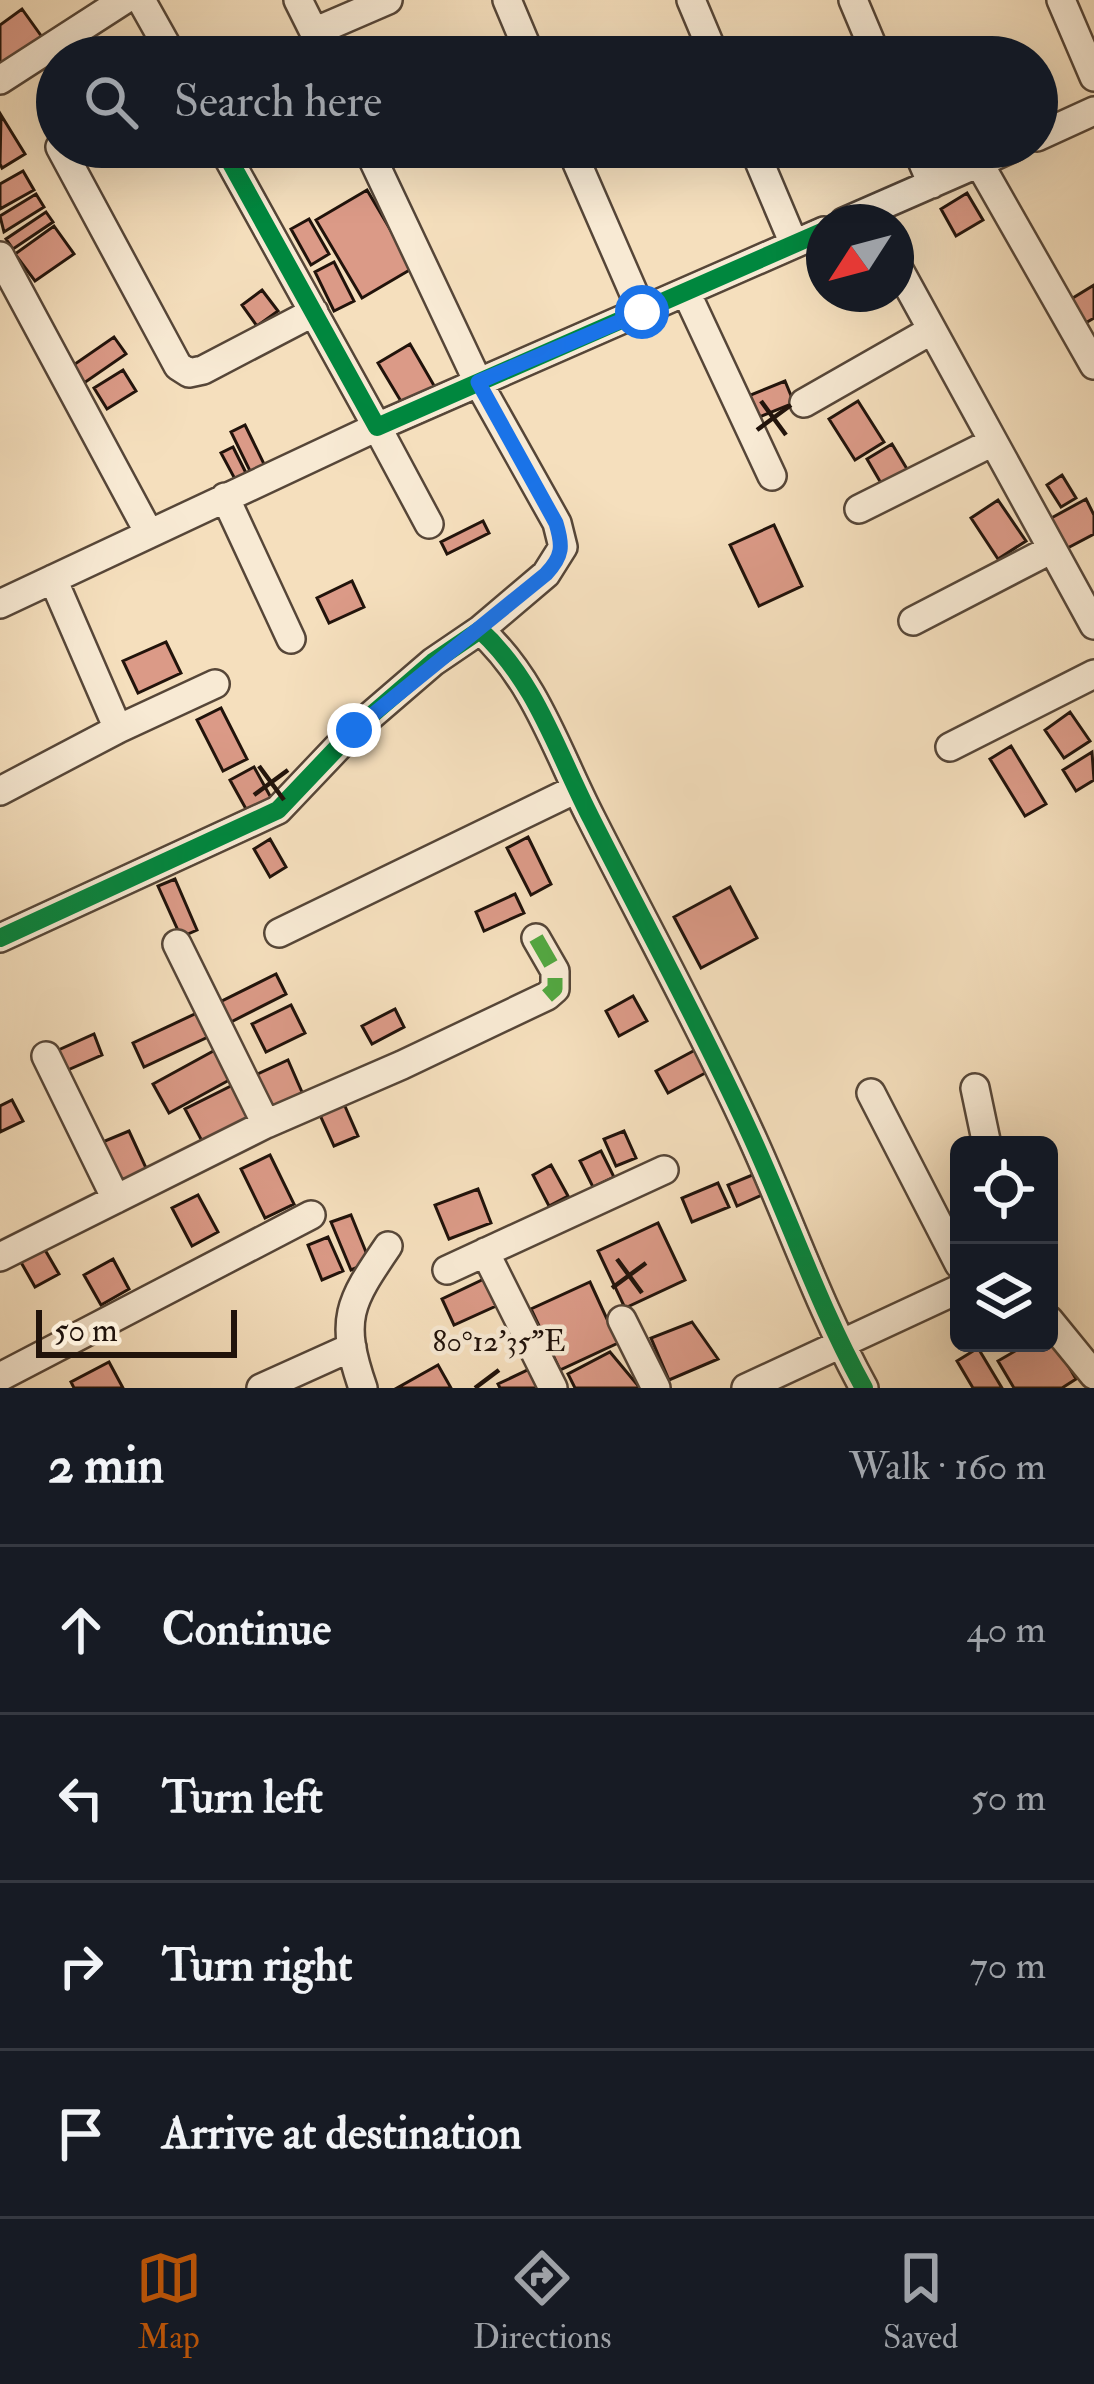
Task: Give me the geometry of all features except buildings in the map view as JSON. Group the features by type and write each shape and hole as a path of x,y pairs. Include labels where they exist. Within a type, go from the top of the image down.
{"street":[{"path":"68,36 124,0"},
{"path":"141,0 161,36"},
{"path":"298,0 316,36"},
{"path":"334,36 388,0"},
{"path":"506,0 522,36"},
{"path":"691,0 706,36"},
{"path":"853,0 869,36"},
{"path":"1061,0 1094,77"},
{"path":"0,80 36,57"},
{"path":"1058,127 1094,111"},
{"path":"72,168 178,366 189,373 314,312"},
{"path":"235,168 429,524"},
{"path":"0,938 278,810 354,730 557,562 563,547 556,523 478,382 378,168"},
{"path":"579,168 642,312"},
{"path":"762,168 794,244"},
{"path":"925,168 932,184"},
{"path":"890,204 968,168"},
{"path":"982,168 1094,365"},
{"path":"0,604 377,427 806,239"},
{"path":"0,256 149,533"},
{"path":"686,292 772,476"},
{"path":"914,297 1094,626"},
{"path":"804,403 932,330"},
{"path":"859,509 993,442"},
{"path":"225,497 291,639"},
{"path":"913,621 1052,549"},
{"path":"53,580 118,729"},
{"path":"480,630 506,654 541,710 576,789 748,1128 841,1346 864,1388"},
{"path":"950,747 1094,674"},
{"path":"0,791 215,684"},
{"path":"279,933 576,789"},
{"path":"0,1257 266,1124 547,996 555,989 555,971 536,938"},
{"path":"177,944 266,1124"},
{"path":"46,1057 116,1199"},
{"path":"975,1088 985,1136"},
{"path":"871,1093 950,1247"},
{"path":"447,1270 664,1170"},
{"path":"0,1377 311,1215"},
{"path":"363,1388 352,1347 350,1306 388,1246"},
{"path":"485,1252 553,1388"},
{"path":"746,1388 950,1293"},
{"path":"622,1320 656,1388"},
{"path":"1058,1331 1094,1377 1079,1388"},
{"path":"261,1388 352,1347"}],"marked path":[{"path":"536,938 555,971 555,989 547,996"}],"cycle path":[{"path":"234,168 377,427 806,239"},
{"path":"0,938 278,810 354,730 433,662 480,630 516,672 544,718 730,1090 864,1388"}],"route":[{"path":"354,730 546,574 563,547 556,523 478,382 642,312"}]}
